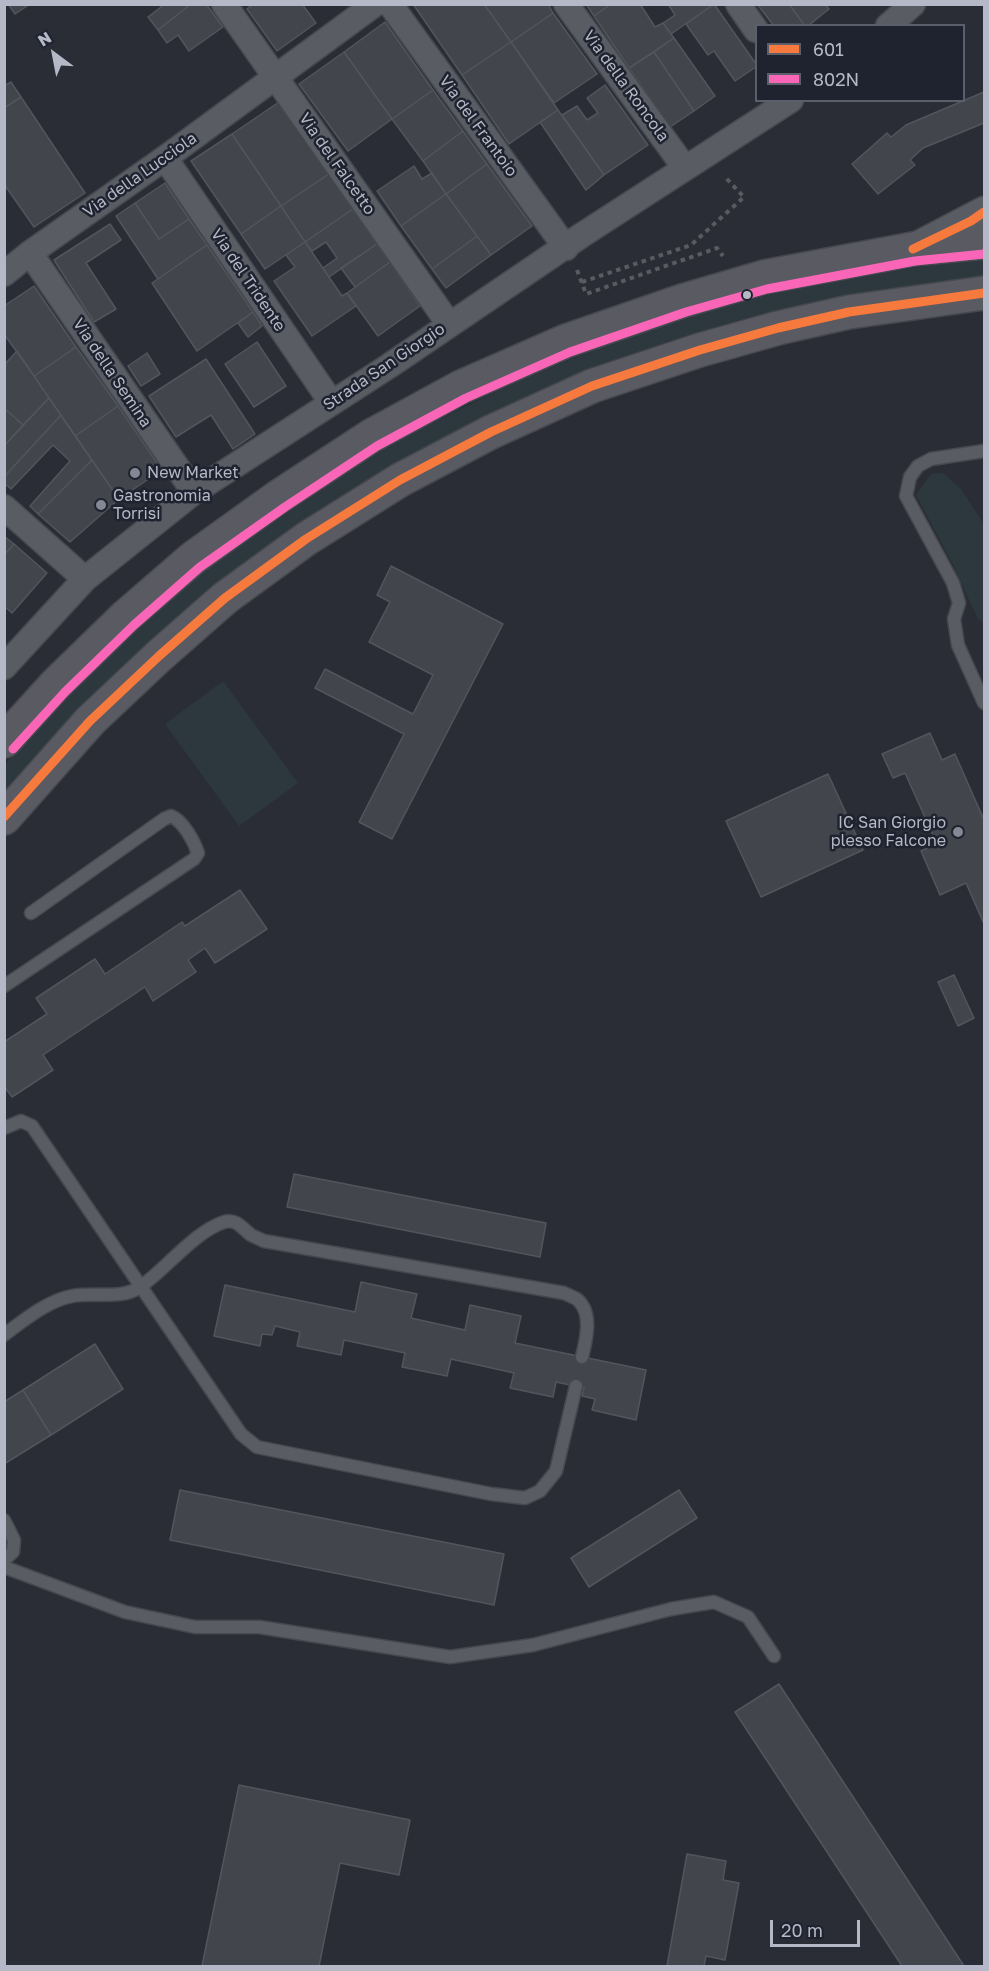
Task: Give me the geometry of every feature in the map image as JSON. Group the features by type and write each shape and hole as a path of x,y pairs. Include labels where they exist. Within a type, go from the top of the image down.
{"main road":[{"path":"4,741 71,669 126,616 193,558 278,496 371,436 451,392 566,340 682,301 764,277 912,249 984,242"},
{"path":"4,818 90,721 225,598 306,539 400,480 491,432 592,386 700,350 778,328 849,312 984,293"}],"street":[{"name":"Via del Falcetto","path":"224,4 449,324"},
{"name":"Via della Lucciola","path":"4,274 375,4"},
{"name":"Via del Frantoio","path":"390,4 571,256"},
{"name":"Via della Roncola","path":"566,4 685,168"},
{"path":"738,4 755,29"},
{"path":"890,24 913,4"},
{"name":"Strada San Giorgio","path":"4,667 85,579 194,492 389,366 449,324 571,256 685,168 788,102"},
{"name":"Via del Tridente","path":"165,158 331,402"},
{"path":"912,249 971,221 984,212"},
{"name":"Via della Semina","path":"30,253 194,492"},
{"path":"4,507 85,579"}],"lane":[{"path":"984,451 931,459 918,466 910,477 906,496 953,584 959,603 954,619 958,645 984,704"},
{"path":"4,986 194,859 198,853 177,819 171,816 31,913"},
{"path":"4,1128 21,1121 32,1126 241,1434 257,1446 491,1494 525,1498 540,1491 556,1471 576,1386"},
{"path":"4,1335 51,1303 62,1299 74,1296 120,1294 140,1288 209,1230 225,1221 234,1221 252,1236 264,1241 564,1293 578,1300 587,1316 586,1341 582,1357"},
{"path":"4,1520 14,1540 13,1552 4,1560"},
{"path":"4,1567 125,1612 195,1627 259,1627 450,1657 533,1645 671,1609 714,1602 748,1617 774,1656"}],"path":[{"path":"582,282 691,244 744,197 719,171"},
{"path":"571,256 586,294 717,248 723,256"}],"shaded area":[{"path":"984,259 984,277 893,289 803,305 743,319 637,353 533,394 433,444 338,500 246,564 160,634 79,710 5,793 5,765 75,688 151,616 232,550 317,491 407,437 500,390 596,350 695,316 805,286"},
{"path":"943,473 961,489 984,524 984,624 978,619 916,495 931,474"},
{"path":"223,681 298,783 239,826 165,724"}],"building":[{"path":"8,4 26,4 27,6 15,14"},
{"path":"165,4 191,4 158,30 148,17"},
{"path":"191,4 206,4 223,27 189,51 178,35 167,43 158,30"},
{"path":"253,4 302,4 316,23 277,51 247,9"},
{"path":"413,4 484,4 511,42 462,75"},
{"path":"484,4 548,4 553,13 511,42"},
{"path":"586,4 611,4 594,16"},
{"path":"611,4 640,4 655,27 663,23 674,38 629,68 594,16"},
{"path":"668,4 714,4 671,34 663,23 675,15"},
{"path":"714,4 755,63 755,68 735,81 714,51 708,55 686,24"},
{"path":"757,4 789,4 804,24 772,24"},
{"path":"789,4 825,4 829,9 810,24 804,24"},
{"path":"553,13 597,74 554,103 511,42"},
{"path":"385,22 433,90 392,119 344,52"},
{"path":"674,38 715,96 694,111 654,52"},
{"path":"511,42 558,110 509,144 462,75"},
{"path":"344,52 392,119 348,151 299,84"},
{"path":"654,52 694,111 670,127 629,68"},
{"path":"11,82 21,97 4,108 4,86"},
{"path":"605,85 648,145 604,175 562,115 577,106 587,120 598,113 587,98"},
{"path":"433,90 463,131 423,161 392,119"},
{"path":"984,92 984,123 923,148 910,160 915,165 878,194 852,164 887,133 891,137 906,125 965,102"},
{"path":"21,97 85,193 34,227 4,184 4,108"},
{"path":"279,102 329,174 281,206 232,134"},
{"path":"558,110 604,175 586,190 540,122"},
{"path":"463,131 487,164 446,194 423,161"},
{"path":"232,134 281,206 241,234 191,161"},
{"path":"487,164 532,226 491,255 446,194"},
{"path":"414,166 422,179 432,173 446,194 401,226 377,191"},
{"path":"329,174 353,209 305,242 281,206"},
{"path":"165,183 189,219 159,239 135,203"},
{"path":"446,194 477,236 432,269 401,226"},
{"path":"135,203 159,239 189,219 207,245 158,279 116,216"},
{"path":"281,206 305,242 265,269 241,234"},
{"path":"353,209 377,244 329,277 323,268 337,258 326,242 312,251 305,242"},
{"path":"110,224 121,240 86,263 116,309 94,322 54,260"},
{"path":"477,236 491,255 446,288 432,269"},
{"path":"305,242 342,296 347,293 356,306 312,336 274,281 295,267 286,255"},
{"path":"377,244 390,262 355,287 341,268"},
{"path":"207,245 253,312 197,351 152,283"},
{"path":"390,262 420,306 378,336 347,293"},
{"path":"34,286 76,347 34,376 4,334 4,306"},
{"path":"253,312 262,326 248,337 238,323"},
{"path":"257,342 286,386 254,407 225,364"},
{"path":"76,347 118,406 75,436 34,376"},
{"path":"17,351 49,398 23,425 4,408 4,365"},
{"path":"147,353 160,374 141,386 128,366"},
{"path":"206,359 255,434 233,449 211,415 176,437 149,396"},
{"path":"49,398 61,415 4,477 4,446"},
{"path":"118,406 162,470 119,499 75,436"},
{"path":"4,408 23,425 4,446"},
{"path":"61,415 92,460 38,514 30,506 70,461 53,445 11,489 4,483 4,477"},
{"path":"92,460 119,499 70,542 38,514"},
{"path":"4,536 14,544 4,555"},
{"path":"14,544 47,573 12,613 4,606 4,555"},
{"path":"391,566 503,624 392,839 359,822 404,734 315,688 325,669 413,714 433,675 369,642 390,602 377,595"},
{"name":"IC San Giorgio plesso Falcone","path":"930,733 942,760 955,754 984,820 984,924 966,883 940,895 921,851 937,844 905,773 893,778 882,754"},
{"path":"828,774 863,850 761,897 726,821"},
{"path":"240,890 267,929 215,963 205,948 188,960 196,972 153,1001 145,987 43,1055 53,1070 12,1097 4,1086 4,1042 47,1014 36,998 95,959 105,974 182,922 185,926"},
{"path":"954,975 974,1018 958,1026 938,982"},
{"path":"294,1174 546,1223 540,1257 287,1207"},
{"path":"361,1282 417,1294 411,1318 465,1330 470,1305 521,1316 515,1343 646,1370 636,1420 592,1410 595,1399 582,1396 584,1388 556,1382 553,1397 510,1388 514,1373 451,1359 447,1376 402,1367 405,1353 344,1340 341,1355 297,1346 300,1332 275,1326 272,1335 262,1334 260,1346 214,1336 225,1285 355,1312"},
{"path":"95,1344 123,1389 51,1435 23,1390"},
{"path":"23,1390 51,1435 4,1464 4,1402"},
{"path":"180,1490 504,1554 494,1605 170,1540"},
{"path":"679,1490 697,1518 589,1587 571,1558"},
{"path":"779,1684 964,1966 902,1966 735,1712"},
{"path":"239,1785 410,1820 399,1875 340,1863 319,1966 202,1966"},
{"path":"687,1854 726,1861 723,1880 739,1883 725,1960 706,1956 704,1966 667,1966"}],"transit line":[{"name":"601","path":"913,249 971,221 984,212"},
{"name":"802N","path":"13,749 65,692 134,625 200,567 377,446 466,398 570,352 686,312 767,289 915,261 984,254"},
{"name":"601","path":"4,817 90,721 225,598 306,539 400,480 491,432 592,386 700,350 778,328 849,312 984,293"}],"place":[{"name":"New Market","path":"135,473"},
{"name":"Gastronomia Torrisi","path":"101,505"},
{"name":"IC San Giorgio plesso Falcone","path":"958,832"}]}
